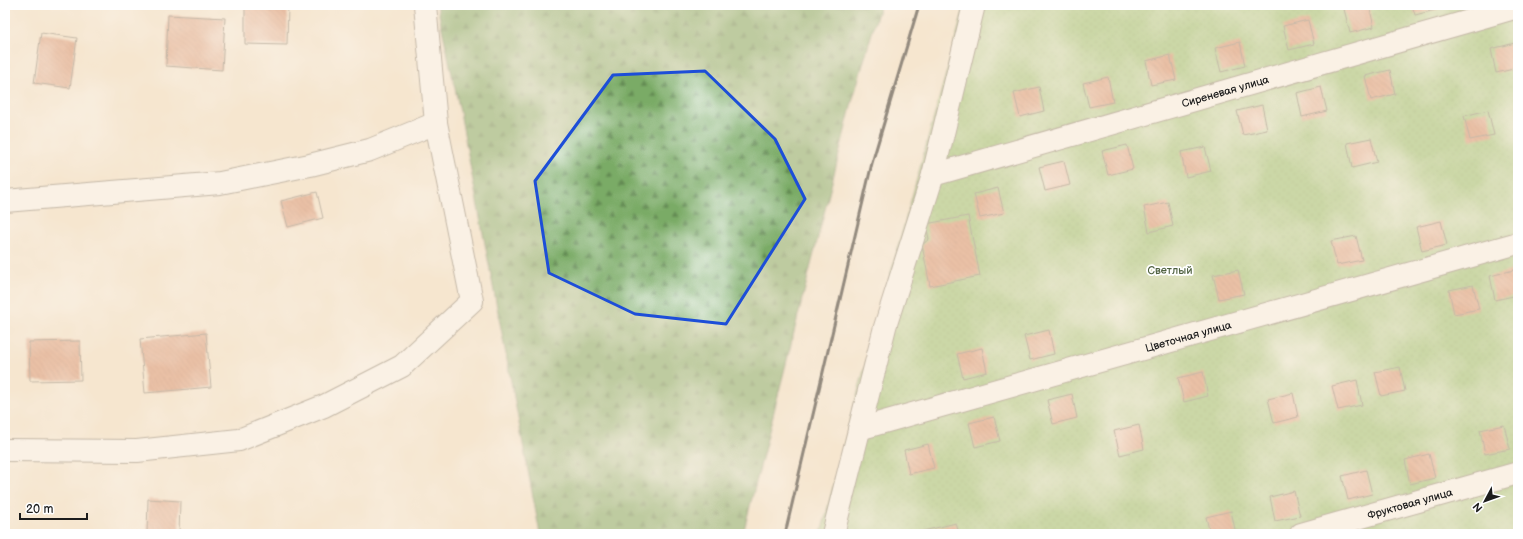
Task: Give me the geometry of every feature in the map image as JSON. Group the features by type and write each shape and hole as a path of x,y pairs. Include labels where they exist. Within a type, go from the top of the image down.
{"street":[{"path":"5,450 137,451 239,440 324,406 402,366 472,301 436,123 425,5"},
{"path":"833,534 885,327 933,176 974,5"},
{"name":"Сиреневая улица","path":"933,176 1518,7"},
{"path":"5,201 220,183 310,165 370,150 436,123"},
{"name":"Цветочная улица","path":"859,430 1518,243"},
{"name":"Фруктовая улица","path":"1301,534 1518,473"}],"highlighted area":[{"path":"705,71 775,139 805,199 726,324 635,314 549,273 535,181 613,75"}],"green space":[{"path":"437,5 880,5 853,99 743,534 540,534 459,107"},
{"name":"Светлый","path":"965,5 1518,5 1518,534 821,534 851,417"}],"building":[{"path":"245,5 288,5 287,45 245,44"},
{"path":"1359,5 1369,5 1374,27 1350,33 1344,9"},
{"path":"1412,5 1438,5 1439,9 1415,15"},
{"path":"168,15 225,18 222,70 166,66"},
{"path":"1308,20 1314,44 1289,50 1283,26"},
{"path":"41,33 77,38 70,88 34,83"},
{"path":"1240,42 1245,66 1221,72 1215,48"},
{"path":"1515,43 1518,55 1518,68 1496,73 1491,49"},
{"path":"1170,55 1176,80 1151,85 1146,61"},
{"path":"1390,70 1395,94 1371,100 1365,76"},
{"path":"1108,77 1113,102 1089,107 1083,83"},
{"path":"1039,87 1044,111 1020,117 1014,93"},
{"path":"1321,87 1327,111 1302,117 1297,93"},
{"path":"1262,105 1267,130 1243,135 1237,111"},
{"path":"1488,110 1494,135 1470,140 1464,116"},
{"path":"1371,138 1377,162 1352,168 1347,143"},
{"path":"1127,145 1133,169 1108,175 1102,151"},
{"path":"1205,147 1211,171 1186,177 1181,152"},
{"path":"1064,161 1070,185 1045,191 1039,167"},
{"path":"998,188 1004,213 980,218 974,194"},
{"path":"317,192 323,218 288,227 281,201"},
{"path":"1168,202 1173,226 1149,232 1144,207"},
{"path":"968,216 980,276 930,286 922,245 929,239 926,224"},
{"path":"1441,221 1447,245 1422,251 1416,227"},
{"path":"1356,236 1362,260 1337,265 1331,241"},
{"path":"1238,270 1244,294 1219,299 1213,275"},
{"path":"1514,270 1518,287 1518,295 1495,300 1490,276"},
{"path":"1473,285 1479,309 1454,314 1449,290"},
{"path":"1049,330 1054,354 1030,360 1024,336"},
{"path":"206,333 211,387 145,393 140,339"},
{"path":"80,341 81,380 30,381 29,342"},
{"path":"982,348 987,372 963,378 957,354"},
{"path":"1400,367 1405,391 1381,396 1375,372"},
{"path":"1203,372 1208,396 1184,402 1178,378"},
{"path":"1357,380 1362,405 1338,410 1332,386"},
{"path":"1293,393 1298,417 1274,423 1268,399"},
{"path":"1072,394 1077,418 1053,424 1047,400"},
{"path":"994,417 1000,441 975,447 969,423"},
{"path":"1139,425 1144,449 1120,455 1114,431"},
{"path":"1504,425 1510,449 1485,454 1480,430"},
{"path":"928,444 934,468 909,474 904,450"},
{"path":"1429,454 1435,478 1410,484 1405,460"},
{"path":"1366,470 1372,494 1348,500 1342,476"},
{"path":"1294,491 1300,516 1275,521 1270,497"},
{"path":"148,499 180,501 179,534 147,534"},
{"path":"1231,511 1236,534 1210,534 1206,517"},
{"path":"956,523 959,534 920,534 919,532"}],"railway":[{"path":"785,534 872,163 919,5"}]}
